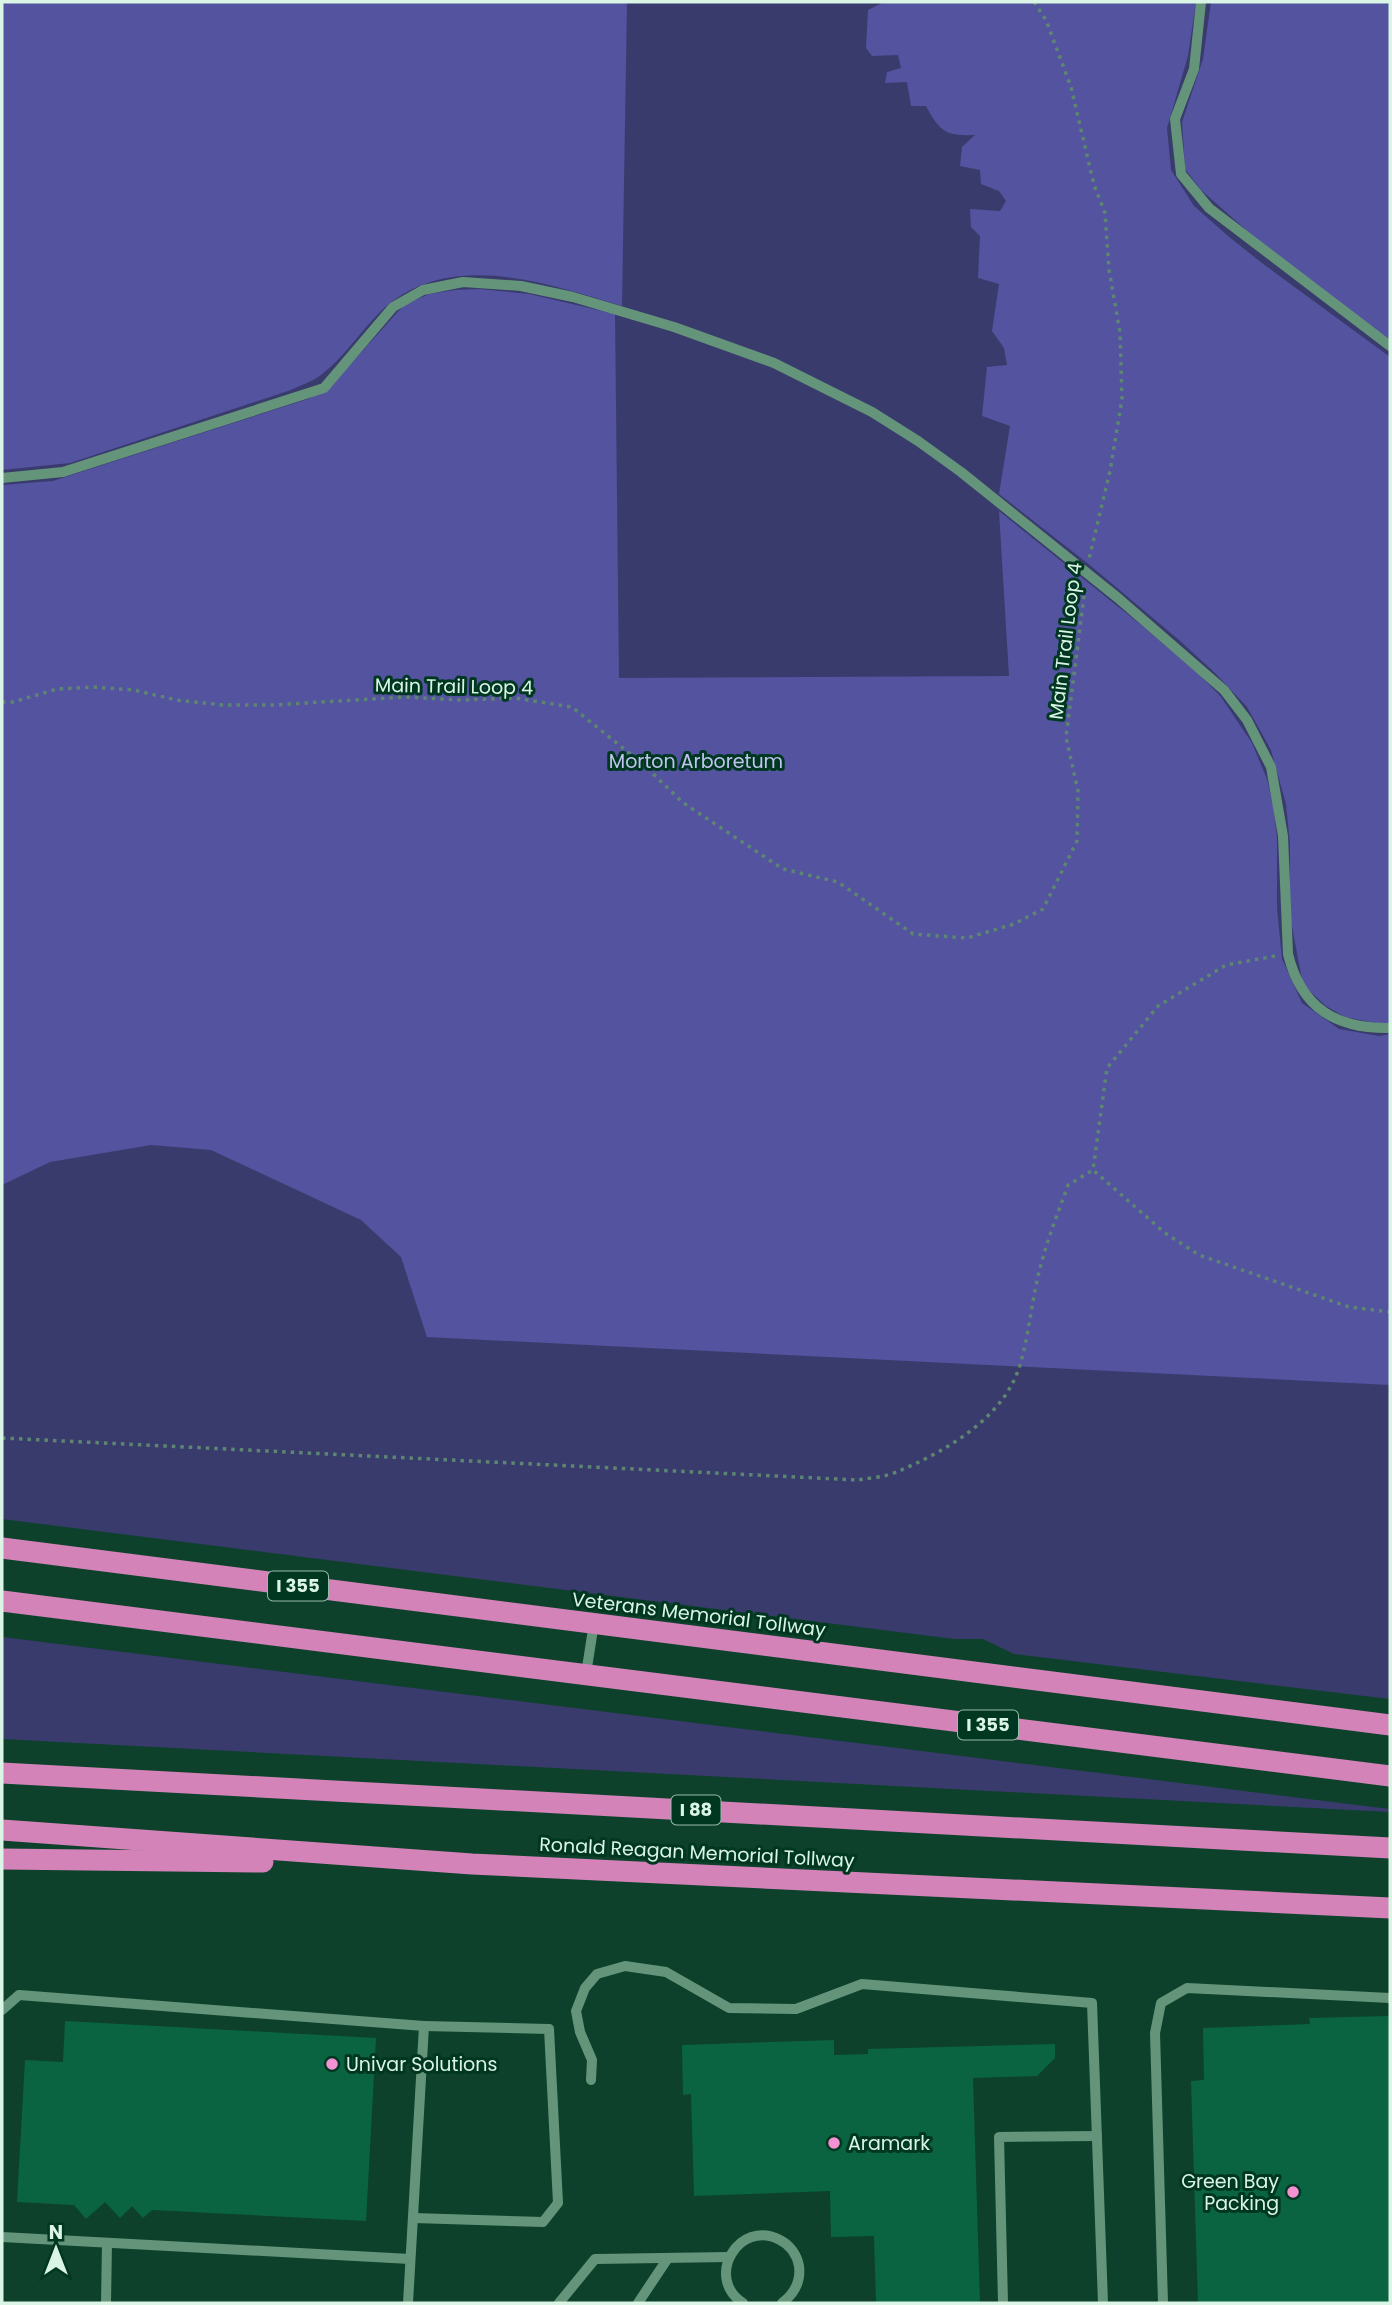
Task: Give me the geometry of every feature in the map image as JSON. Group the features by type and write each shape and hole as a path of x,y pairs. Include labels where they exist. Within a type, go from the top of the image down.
{"highway":[{"name":"Veterans Memorial Tollway","path":"2,1549 1390,1725"},
{"name":"I 355","path":"2,1601 1390,1776"},
{"name":"I 88","path":"2,1773 1390,1848"},
{"name":"Ronald Reagan Memorial Tollway","path":"2,1830 472,1864 1390,1908"},
{"path":"2,1859 472,1864"}],"lane":[{"path":"1201,2 1194,69 1175,119 1181,174 1209,208 1390,346"},
{"path":"2,478 63,472 324,388 393,307 423,290 463,282 521,286 573,297 774,363 872,412 961,471 1086,572 1224,690 1247,720 1265,750 1271,767 1279,806 1288,954 1294,976 1306,998 1335,1019 1355,1025 1390,1027"},
{"path":"586,1674 594,1623"},
{"path":"590,2080 592,2060 580,2032 576,2011 585,1988 597,1974 625,1966 666,1972 729,2007 796,2009 862,1984 1092,2003 1103,2303"},
{"path":"1163,2303 1155,2033 1161,2003 1187,1988 1390,1998"},
{"path":"2,2010 19,1995 424,2025 548,2029 558,2203 543,2222 413,2218"},
{"path":"408,2303 424,2025"},
{"path":"1003,2303 999,2137 1097,2136"},
{"path":"743,2303 730,2291 726,2280 728,2257 736,2246 759,2235 783,2241 793,2250 798,2262 800,2274 796,2287 782,2303"},
{"path":"2,2237 410,2259"},
{"path":"106,2303 107,2242"},
{"path":"559,2303 595,2259 728,2257"},
{"path":"638,2303 668,2258"}],"path":[{"name":"Main Trail Loop 4","path":"2,702 13,702 57,690 93,687 134,690 176,700 223,705 273,705 405,697 461,700 515,698 572,706 644,765 682,802 783,869 838,882 913,934 967,938 1014,924 1043,909 1077,841 1077,791 1066,737 1086,572 1110,471 1122,399 1120,332 1109,270 1105,213 1094,185 1071,87 1046,20 1034,2"},
{"path":"1093,1170 1107,1068 1158,1006 1226,965 1288,954"},
{"path":"1093,1170 1165,1233 1199,1255 1349,1307 1390,1312"},
{"path":"2,1438 857,1480 897,1472 952,1444 974,1428 993,1410 1009,1387 1019,1369 1041,1262 1068,1185 1093,1170"}],"green space":[{"name":"Morton Arboretum","path":"2,2 1390,2 1390,1699 1014,1654 983,1639 954,1639 2,1519"},
{"path":"2,2 627,2 622,306 529,280 465,276 434,281 406,292 380,312 329,368 305,384 70,463 2,470"},
{"path":"884,2 1196,2 1188,56 1167,128 1171,170 1194,206 1228,236 1390,357 1390,1023 1345,1017 1326,1006 1303,985 1290,916 1290,844 1286,804 1271,750 1247,707 1179,640 999,494 1010,426 982,416 987,367 1007,365 1004,348 992,331 999,284 978,278 980,236 971,227 970,209 1000,211 1006,201 999,191 981,184 980,170 960,166 962,147 975,135 957,135 945,131 935,122 926,106 911,106 907,82 885,83 887,72 901,68 898,55 872,56 866,48 868,10"},
{"path":"1211,2 1390,2 1390,340 1270,251 1201,190 1185,169 1182,122 1203,59"},
{"path":"479,289 529,294 615,314 619,678 1009,676 999,511 1141,625 1201,676 1221,697 1252,743 1267,779 1277,838 1277,908 1282,959 1302,1003 1339,1029 1379,1036 1390,1034 1390,1385 427,1337 401,1257 361,1220 211,1150 151,1145 50,1162 2,1185 2,485 53,481 308,399 330,387 404,305 429,294"},
{"path":"2,1637 1390,1809 1390,1812 2,1739"}],"building":[{"name":"Green Bay Packing","path":"1390,2016 1390,2303 1198,2303 1191,2081 1204,2080 1203,2028 1310,2024 1309,2018"},
{"path":"65,2021 376,2038 366,2221 152,2210 143,2218 132,2206 120,2218 105,2202 86,2219 74,2205 17,2202 25,2060 63,2062"},
{"name":"Aramark","path":"834,2040 834,2055 868,2054 868,2049 1055,2044 1055,2058 1037,2076 973,2078 980,2303 876,2303 874,2236 831,2237 830,2191 694,2196 691,2094 683,2095 682,2045"}],"place":[{"name":"Univar Solutions","path":"332,2064"},
{"name":"Aramark","path":"834,2143"},
{"name":"Green Bay Packing","path":"1293,2192"}]}
